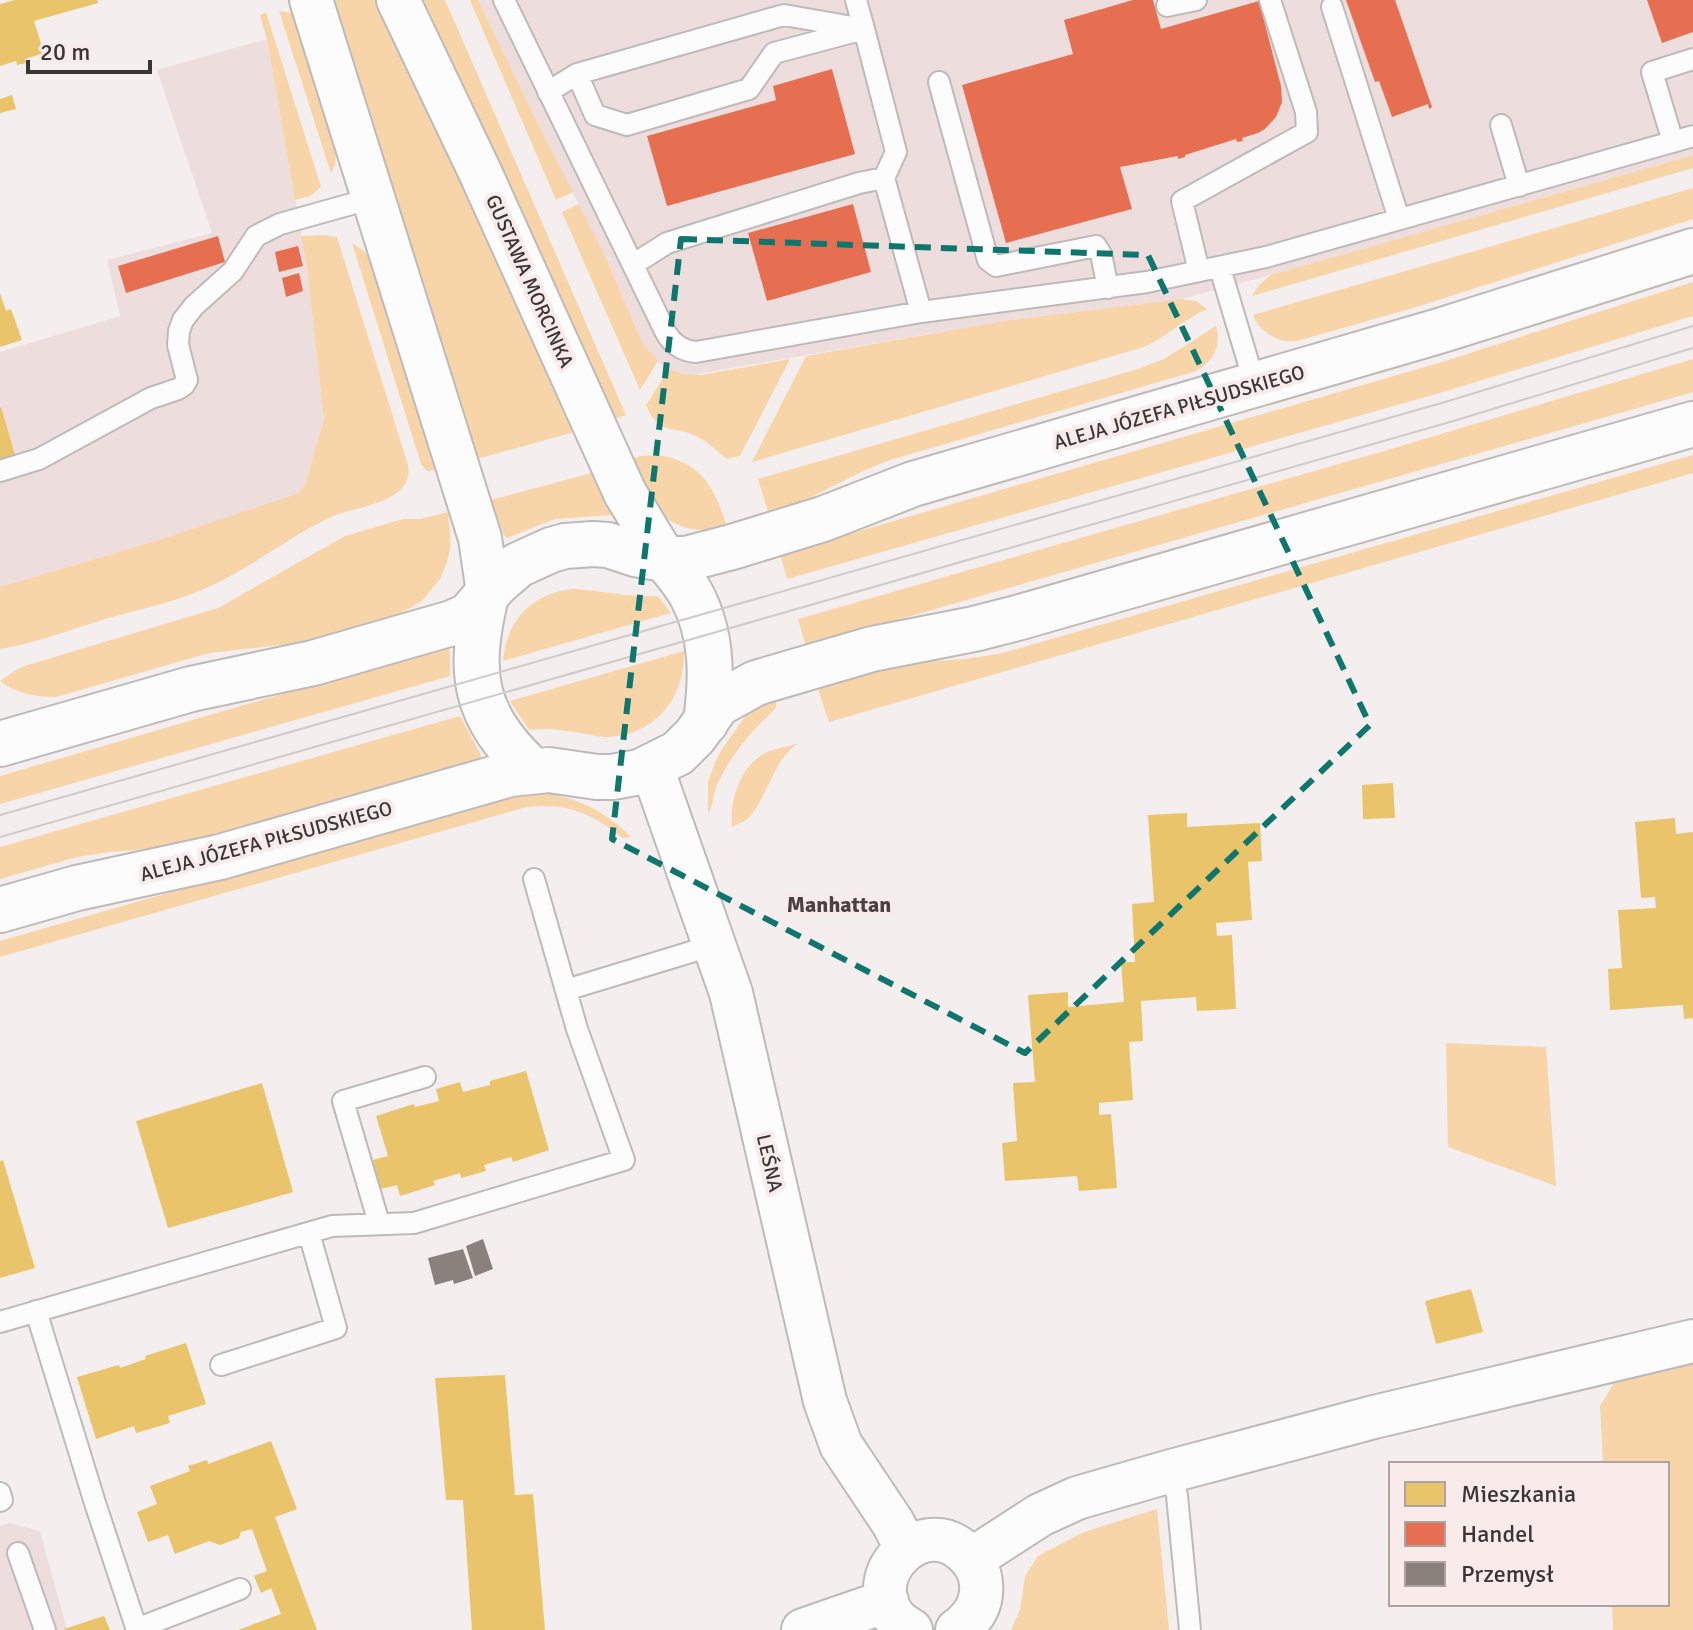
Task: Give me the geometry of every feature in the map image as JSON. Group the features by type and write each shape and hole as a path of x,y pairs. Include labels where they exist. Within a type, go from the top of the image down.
{"street":[{"path":"311,0 480,538 487,595 475,658 481,699 499,734 532,770 597,777 626,776 652,768 678,753 725,699 756,683 872,649 1017,618 1687,425"},
{"name":"GUSTAWA MORCINKA","path":"398,0 480,172 625,493 665,559"},
{"name":"ALEJA JÓZEFA PIŁSUDSKIEGO","path":"665,559 686,559 732,547 823,519 913,484 1439,331 1693,251"},
{"path":"0,744 191,689 313,663 428,631 468,616 518,565 565,546 593,544 665,559 690,592 707,635 711,667 706,722"},
{"name":"LEŚNA","path":"652,768 731,993 825,1401 841,1445 906,1548"},
{"name":"ALEJA JÓZEFA PIŁSUDSKIEGO","path":"0,910 77,888 220,857 532,770"},
{"path":"972,1559 1040,1515 1077,1498 1374,1417 1693,1341"},
{"path":"803,1630 899,1615 885,1581 892,1563 906,1548 923,1541 942,1541 959,1547 972,1559 981,1580 977,1608 957,1630"}],"lane":[{"path":"504,0 666,333 671,341 686,351 696,352 921,312 1147,282 1220,268 1693,136"},
{"path":"856,0 896,152 884,178 921,312"},
{"path":"1167,6 1196,0"},
{"path":"1199,271 1182,201 1307,132 1306,112 1270,0"},
{"path":"1332,7 1399,219"},
{"path":"548,92 577,74 784,15 864,29"},
{"path":"577,74 595,115 627,125 749,89 774,53 864,29"},
{"path":"1673,142 1652,72 1693,59"},
{"path":"939,82 988,260 996,266 1096,246 1101,254 1108,288"},
{"path":"1501,125 1519,186"},
{"path":"634,264 667,243 884,178"},
{"path":"0,471 39,459 151,398 184,385 186,373 178,345 183,320 233,271 256,236 280,224 373,198"},
{"path":"1220,268 1255,385"},
{"path":"0,1322 332,1226 414,1223 624,1160 577,1029 534,879"},
{"path":"566,990 714,945"},
{"path":"379,1223 343,1101 425,1077"},
{"path":"221,1365 336,1328 309,1233"},
{"path":"36,1311 136,1629 240,1589"},
{"path":"1171,1471 1179,1511 1190,1630"},
{"path":"0,1493 0,1501"},
{"path":"18,1553 45,1630"}],"highlighted area":[{"path":"681,239 1148,255 1370,725 1025,1053 612,839"}],"shaded area":[{"path":"333,0 376,0 461,170 578,431 477,459"},
{"path":"421,0 445,0 626,415 612,420"},
{"path":"470,0 478,0 573,192 556,200"},
{"path":"478,0 1693,0 1693,155 1181,299 1003,321 692,375 662,365 643,344 605,256"},
{"path":"279,11 292,13 336,151 331,173"},
{"path":"266,12 321,187 310,196 295,200 267,39 260,15"},
{"path":"267,39 307,267 324,419 305,484 299,493 288,497 162,539 0,587 0,352 120,316 107,260 212,233 157,70"},
{"path":"1693,155 1693,168 1252,296 1271,275"},
{"path":"1693,188 1693,219 1413,308 1297,341 1277,339 1265,331 1253,315"},
{"path":"579,204 643,344 658,361 640,390 562,212"},
{"path":"301,236 337,237 408,465 408,478 402,488 381,501 331,517 202,590 0,649 0,587 162,539 299,493 305,484 324,419"},
{"path":"352,243 369,258 436,470 427,471 421,464"},
{"path":"1693,282 1693,316 1443,392 787,579 780,554 1442,362"},
{"path":"1181,299 1196,301 1207,309 1144,347 752,462 806,356 1003,321"},
{"path":"1216,326 1217,347 1211,359 1193,372 890,460 769,515 758,479 1138,369 1164,359"},
{"path":"790,359 740,456 727,459 696,436 661,426 646,405 669,369 701,375"},
{"path":"1693,359 1693,392 806,646 798,619"},
{"path":"658,455 686,464 704,479 717,500 727,527 705,530 684,527 657,510 644,491 630,460"},
{"path":"1693,455 1693,473 829,722 817,686 895,666 1006,652"},
{"path":"595,472 616,513 555,519 507,538 504,535 491,500"},
{"path":"448,512 451,545 440,579 422,601 394,617 306,642 209,653 56,697 26,694 0,681 21,667 218,608 345,536 403,519 421,519"},
{"path":"572,589 658,596 671,613 503,661 510,633 524,612 544,597"},
{"path":"444,647 450,652 450,676 0,804 0,776"},
{"path":"684,651 679,685 663,712 638,730 622,735 604,737 557,730 529,730 510,701"},
{"path":"776,698 776,707 729,763 716,787 708,813 708,782 722,749 747,714"},
{"path":"460,716 481,755 480,761 182,846 77,857 0,879 0,847"},
{"path":"797,744 782,759 751,815 732,827 732,806 738,785 749,766 765,753"},
{"path":"541,792 590,807 631,837 623,838 600,822 576,811 551,806 523,808 0,957 0,941 454,811"},
{"path":"1446,1043 1546,1047 1556,1186 1448,1147"},
{"path":"1693,1363 1693,1630 1613,1630 1612,1606 1669,1606 1669,1462 1603,1462 1600,1406 1616,1380"},
{"path":"1157,1509 1169,1630 1011,1630 1020,1610 1025,1576 1038,1556 1084,1532"},
{"path":"9,1523 40,1531 67,1630 0,1630 0,1526"}],"building: Mieszkania":[{"path":"15,0 97,0 98,3 34,21 44,53 25,59 26,63 17,65 16,61 0,66 0,4"},
{"path":"12,95 16,109 0,113 0,99"},
{"path":"0,293 6,311 11,309 22,340 0,347"},
{"path":"0,408 15,455 0,459"},
{"path":"1393,783 1395,818 1363,819 1362,785"},
{"path":"1187,813 1187,827 1260,823 1262,861 1248,862 1252,920 1216,923 1217,936 1232,935 1236,1009 1197,1011 1196,997 1141,1001 1143,1041 1129,1042 1133,1100 1099,1103 1099,1115 1111,1114 1117,1188 1079,1191 1077,1176 1005,1181 1002,1143 1017,1141 1013,1083 1035,1082 1028,995 1068,992 1068,1007 1124,1002 1121,962 1135,962 1132,904 1154,902 1148,815"},
{"path":"1675,818 1676,834 1693,832 1693,1018 1684,1019 1683,1005 1610,1010 1608,969 1622,968 1618,910 1656,908 1655,897 1641,898 1635,822"},
{"path":"526,1071 549,1150 513,1162 511,1157 484,1165 486,1171 461,1178 460,1173 400,1196 397,1185 381,1189 373,1160 388,1156 376,1116 414,1104 415,1107 439,1101 436,1089 460,1082 463,1092"},
{"path":"262,1083 293,1192 168,1228 136,1121"},
{"path":"3,1160 35,1268 0,1278 0,1161"},
{"path":"1471,1289 1483,1332 1436,1344 1425,1301"},
{"path":"186,1343 206,1404 168,1416 170,1423 136,1433 134,1426 96,1439 77,1377 119,1365 120,1368"},
{"path":"505,1375 515,1495 533,1494 545,1630 472,1630 463,1500 446,1500 435,1378"},
{"path":"271,1441 297,1509 275,1517 317,1630 238,1630 281,1614 271,1588 261,1593 254,1576 267,1571 252,1529 220,1545 209,1541 175,1554 168,1535 148,1542 137,1512 157,1504 150,1486 190,1471 188,1466 207,1460 208,1464"},
{"path":"104,1616 110,1630 64,1629"}],"building: Handel":[{"path":"1133,0 1153,0 1161,29 1259,1 1281,86 1282,102 1276,117 1265,129 1242,138 1243,141 1237,142 1236,139 1178,159 1178,156 1120,167 1132,209 1006,243 962,85 1073,54 1064,20"},
{"path":"1346,0 1395,0 1432,107 1429,109 1428,104 1392,117 1379,81 1375,82"},
{"path":"1647,0 1693,0 1693,32 1662,43"},
{"path":"832,69 855,154 667,206 647,136 776,100 773,86"},
{"path":"853,204 871,272 767,301 748,233"},
{"path":"218,236 225,262 126,293 118,266"},
{"path":"298,246 303,266 279,272 275,252"},
{"path":"299,273 303,291 286,297 282,278"}],"building: Przemysł":[{"path":"483,1239 493,1269 475,1276 466,1246"},
{"path":"463,1249 473,1278 454,1284 453,1280 435,1285 428,1258"}],"tram line":[{"path":"0,815 1445,402 1693,326"},
{"path":"0,837 1450,422 1693,348"}],"district":[{"name":"Manhattan","path":"839,904"}]}
